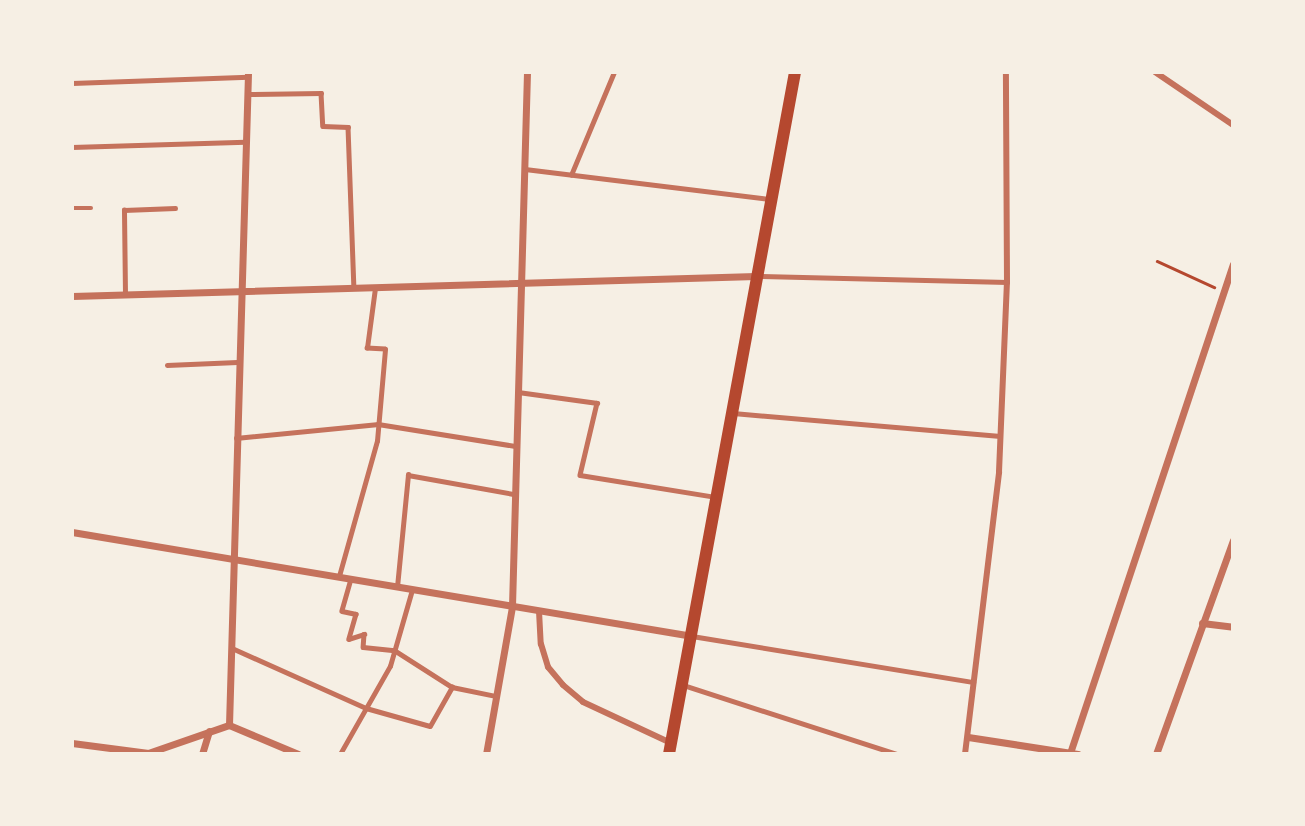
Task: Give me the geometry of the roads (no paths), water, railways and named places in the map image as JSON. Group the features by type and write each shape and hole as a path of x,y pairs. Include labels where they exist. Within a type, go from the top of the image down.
{"main road":[{"path":"670,749 794,72"}],"street":[{"path":"486,754 512,606 527,72"},
{"path":"965,754 1000,436 1007,282 1006,72"},
{"path":"1155,72 1233,125"},
{"path":"229,725 238,294 248,75"},
{"path":"968,737 1074,754 1233,264"},
{"path":"72,296 238,294 521,282 756,276"},
{"path":"72,533 692,636"},
{"path":"1156,754 1233,543"},
{"path":"539,611 545,656 563,685 583,702 670,749"},
{"path":"1202,623 1233,627"},
{"path":"72,743 102,751 148,753 229,725 298,754"},
{"path":"202,754 209,732"}],"lane":[{"path":"570,175 614,72"},
{"path":"72,83 248,75"},
{"path":"247,94 321,93 323,126 348,127 354,289"},
{"path":"72,147 245,142"},
{"path":"524,169 771,200"},
{"path":"72,208 91,208"},
{"path":"125,295 124,210 175,208"},
{"path":"756,276 1007,282"},
{"path":"339,577 378,424 385,349 367,348 375,288"},
{"path":"167,365 237,362"},
{"path":"518,392 597,403 580,475 717,497"},
{"path":"732,412 1000,436"},
{"path":"236,438 378,424 517,446"},
{"path":"397,587 408,475 515,494"},
{"path":"351,579 342,611 356,614 349,639 364,634 363,647 394,650 452,687 496,696"},
{"path":"340,754 394,650 412,590"},
{"path":"692,636 974,683"},
{"path":"231,648 366,708 430,726 452,687"},
{"path":"682,684 896,754"}]}
